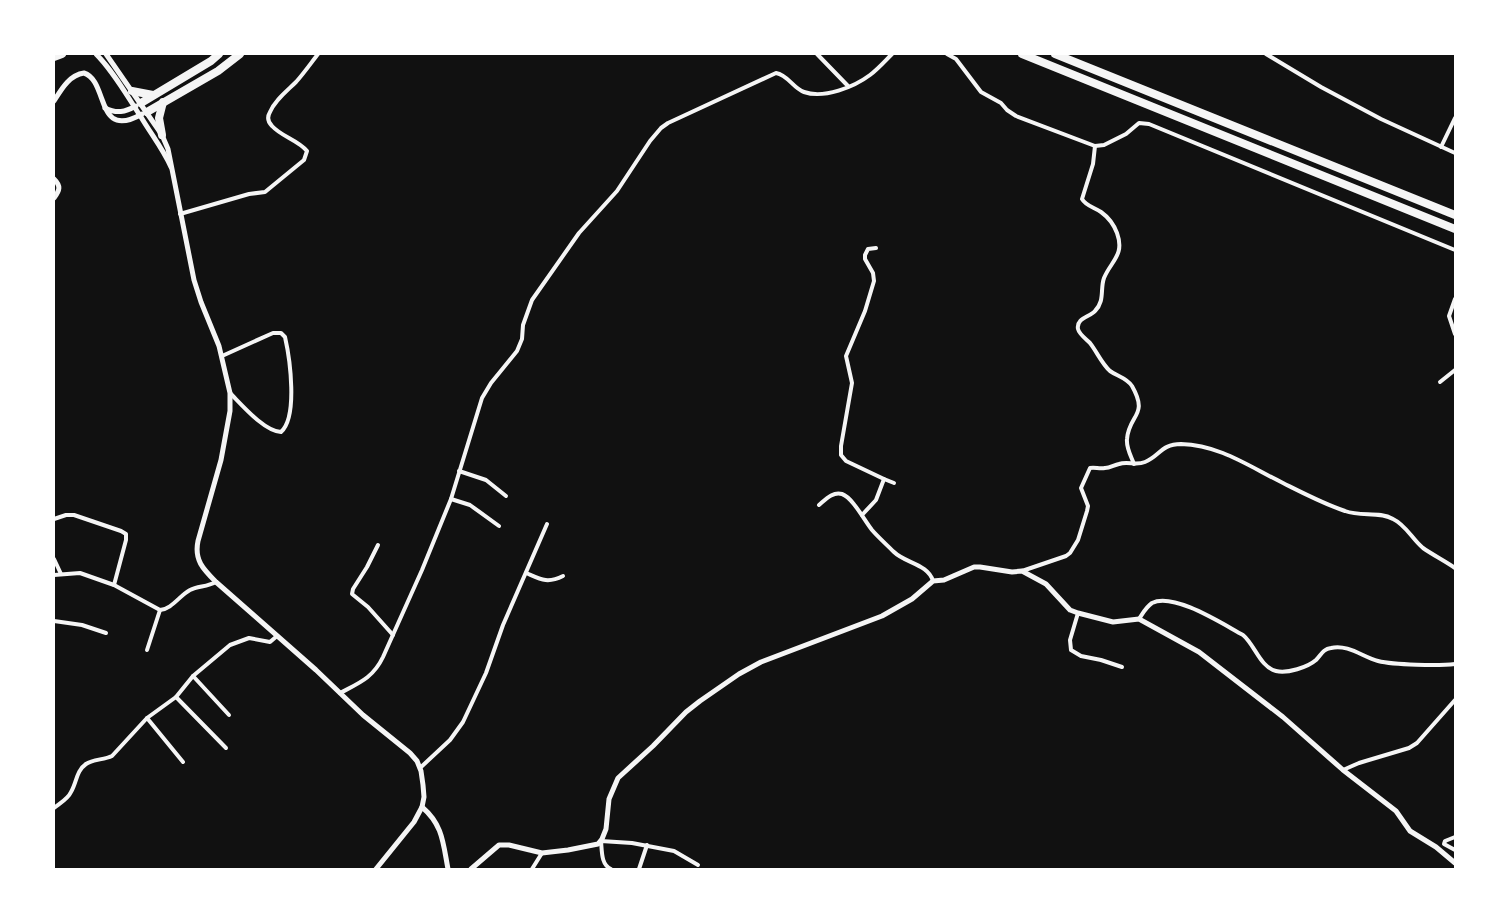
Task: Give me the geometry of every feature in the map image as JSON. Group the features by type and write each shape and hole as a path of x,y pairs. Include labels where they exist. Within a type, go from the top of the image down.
{"highway":[{"path":"54,57 62,54"},
{"path":"138,105 220,54"},
{"path":"143,114 218,71 240,54"},
{"path":"1022,54 1455,229"},
{"path":"1055,54 1455,215"},
{"path":"132,90 153,95"},
{"path":"162,102 159,118 162,135"},
{"path":"1421,202 1455,211"}],"street":[{"path":"106,54 132,90 174,175"},
{"path":"180,214 249,194 265,192 304,160 307,151 303,146 270,125 268,118 270,111 277,102 297,81 318,54"},
{"path":"817,54 848,86"},
{"path":"340,693 362,681 374,672 379,665 422,570 451,499 482,398 491,383 517,351 522,339 523,325 532,300 579,233 618,191 650,141 661,128 776,73 785,77 797,88 805,92 823,94 848,86 869,76 892,54"},
{"path":"947,54 956,58 981,92 1001,103 1011,113 1094,146 1104,145 1129,132 1139,123 1149,124 1455,250"},
{"path":"1266,54 1305,78 1381,119 1455,153"},
{"path":"96,55 138,105"},
{"path":"54,101 75,76 84,73 94,81 108,114 118,120 128,120 143,114"},
{"path":"104,107 118,113 138,105"},
{"path":"143,114 162,135 171,158 180,214 194,280 222,356 230,393 230,411 221,460 197,549 197,558 200,565 216,582 363,714 410,753 420,768 424,797 422,807 414,822 376,869"},
{"path":"1441,147 1455,118"},
{"path":"1094,146 1091,172 1082,199 1086,204 1101,212 1110,220 1119,242 1116,261 1104,279 1100,304 1095,312 1080,320 1078,326 1079,331 1090,343 1106,367 1131,385 1139,402 1140,409 1128,432 1127,441 1128,452 1134,464"},
{"path":"54,179 60,188 54,198"},
{"path":"876,248 868,250 864,256 873,273 874,281 865,311 846,356 852,383 841,455 846,460 894,483"},
{"path":"1455,299 1449,316 1455,334"},
{"path":"222,356 273,333 280,332 285,337 292,400 291,412 285,428 281,432 272,430 257,419 230,393"},
{"path":"1440,382 1455,370"},
{"path":"611,869 604,862 601,841 606,826 609,799 618,778 693,706 755,665 882,616 912,599 933,581 951,578 974,567 1012,572 1022,571 1066,556 1074,548 1087,511 1088,506 1081,488 1086,474 1092,467 1107,468 1120,463 1134,464 1150,460 1168,446 1190,445 1209,448 1248,464 1282,483 1343,511 1358,515 1379,515 1392,518 1404,527 1423,548 1455,568"},
{"path":"459,470 486,480 506,496"},
{"path":"862,515 876,500 884,479"},
{"path":"819,505 832,495 837,493 843,494 874,532 896,554 929,572 933,581"},
{"path":"451,499 470,505 499,526"},
{"path":"54,519 66,515 74,515 126,534 114,585"},
{"path":"420,768 450,740 462,722 486,673 503,626 547,524"},
{"path":"378,545 352,594 393,635"},
{"path":"54,559 61,574"},
{"path":"1022,571 1046,584 1070,610 1112,622 1139,619 1199,652 1283,717 1344,770 1396,811 1410,831 1436,847 1455,862"},
{"path":"54,575 80,572 114,585 160,610 168,608 188,591 216,582"},
{"path":"526,573 543,580 554,580 563,576"},
{"path":"1139,619 1152,603 1163,601 1194,609 1243,635 1250,641 1265,664 1270,669 1276,671 1289,671 1309,664 1316,660 1322,652 1330,648 1351,650 1372,659 1388,663 1455,664"},
{"path":"147,650 160,610"},
{"path":"1078,613 1070,640 1071,650 1081,656 1095,658 1122,667"},
{"path":"54,621 82,625 106,633"},
{"path":"54,808 70,794 83,765 90,761 112,756 148,718 176,697 193,676 234,642 249,638 270,642 277,636"},
{"path":"193,676 229,715"},
{"path":"176,697 226,748"},
{"path":"1344,770 1359,762 1410,748 1417,743 1455,700"},
{"path":"148,718 183,762"},
{"path":"422,807 433,818 440,830 448,869"},
{"path":"1455,837 1448,839 1444,844 1455,850"},
{"path":"471,869 499,845 509,845 542,853 592,846 601,841 647,845 674,851 698,865"},
{"path":"639,869 647,845"},
{"path":"532,869 542,853"}]}
